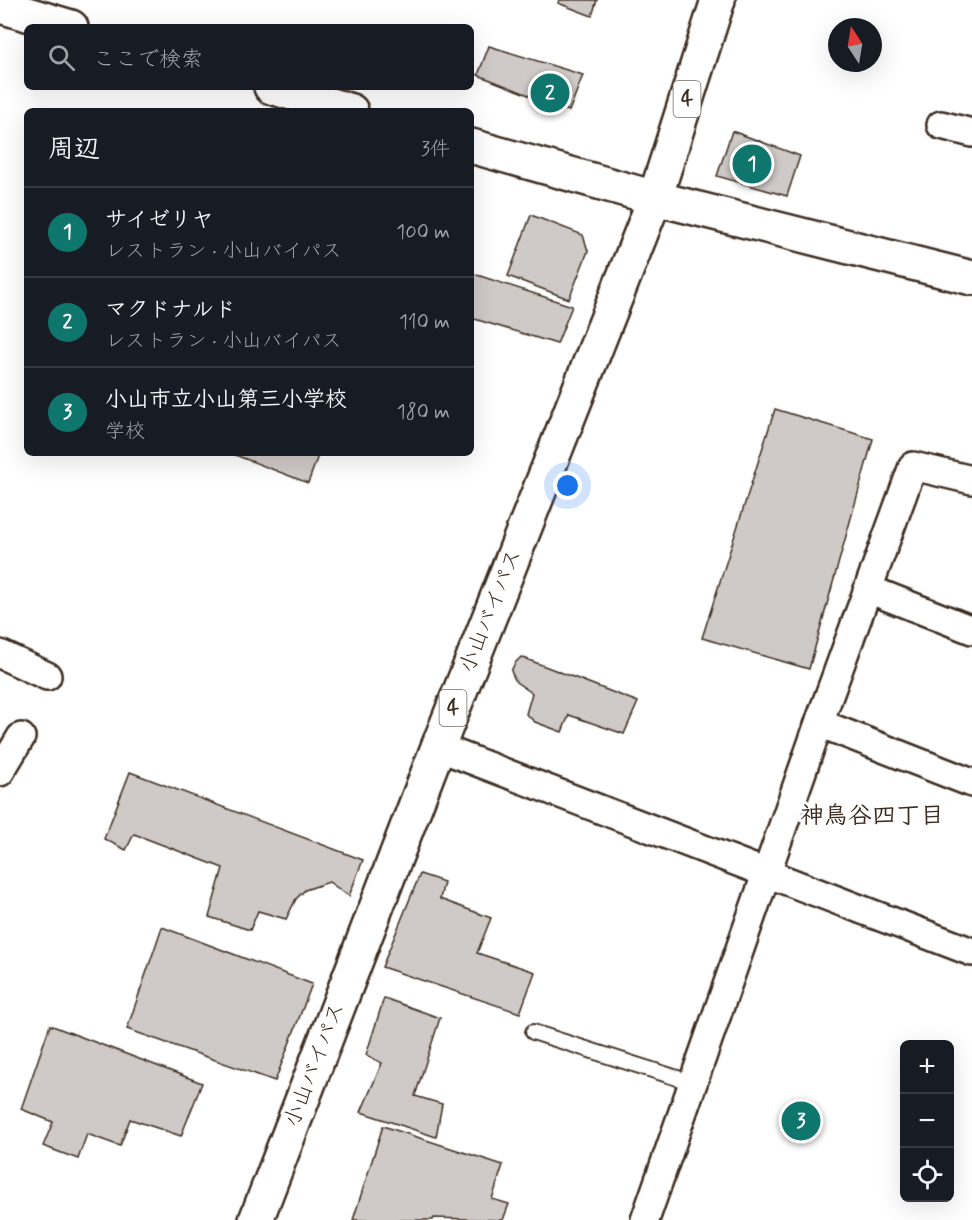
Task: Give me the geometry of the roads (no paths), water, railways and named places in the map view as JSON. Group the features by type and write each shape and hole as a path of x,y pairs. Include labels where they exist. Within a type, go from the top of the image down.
{"main road":[{"name":"小山バイパス","path":"256,1220 438,747 656,198 718,0"},
{"path":"0,6 39,8 66,24"},
{"path":"281,90 341,108"},
{"path":"474,147 656,198 972,278"}],"street":[{"path":"941,125 972,133"},
{"path":"645,1220 819,723 913,466 972,480"},
{"path":"868,589 972,630"},
{"path":"0,654 47,676"},
{"path":"819,723 972,783"},
{"path":"0,772 21,737"},
{"path":"438,747 972,952"}],"lane":[{"path":"533,1032 693,1083"}],"place":[{"name":"マクドナルド","path":"550,93"},
{"name":"サイゼリヤ","path":"752,164"},
{"name":"小山市立小山第三小学校","path":"801,1121"}],"district":[{"name":"神鳥谷四丁目","path":"872,816"}]}
